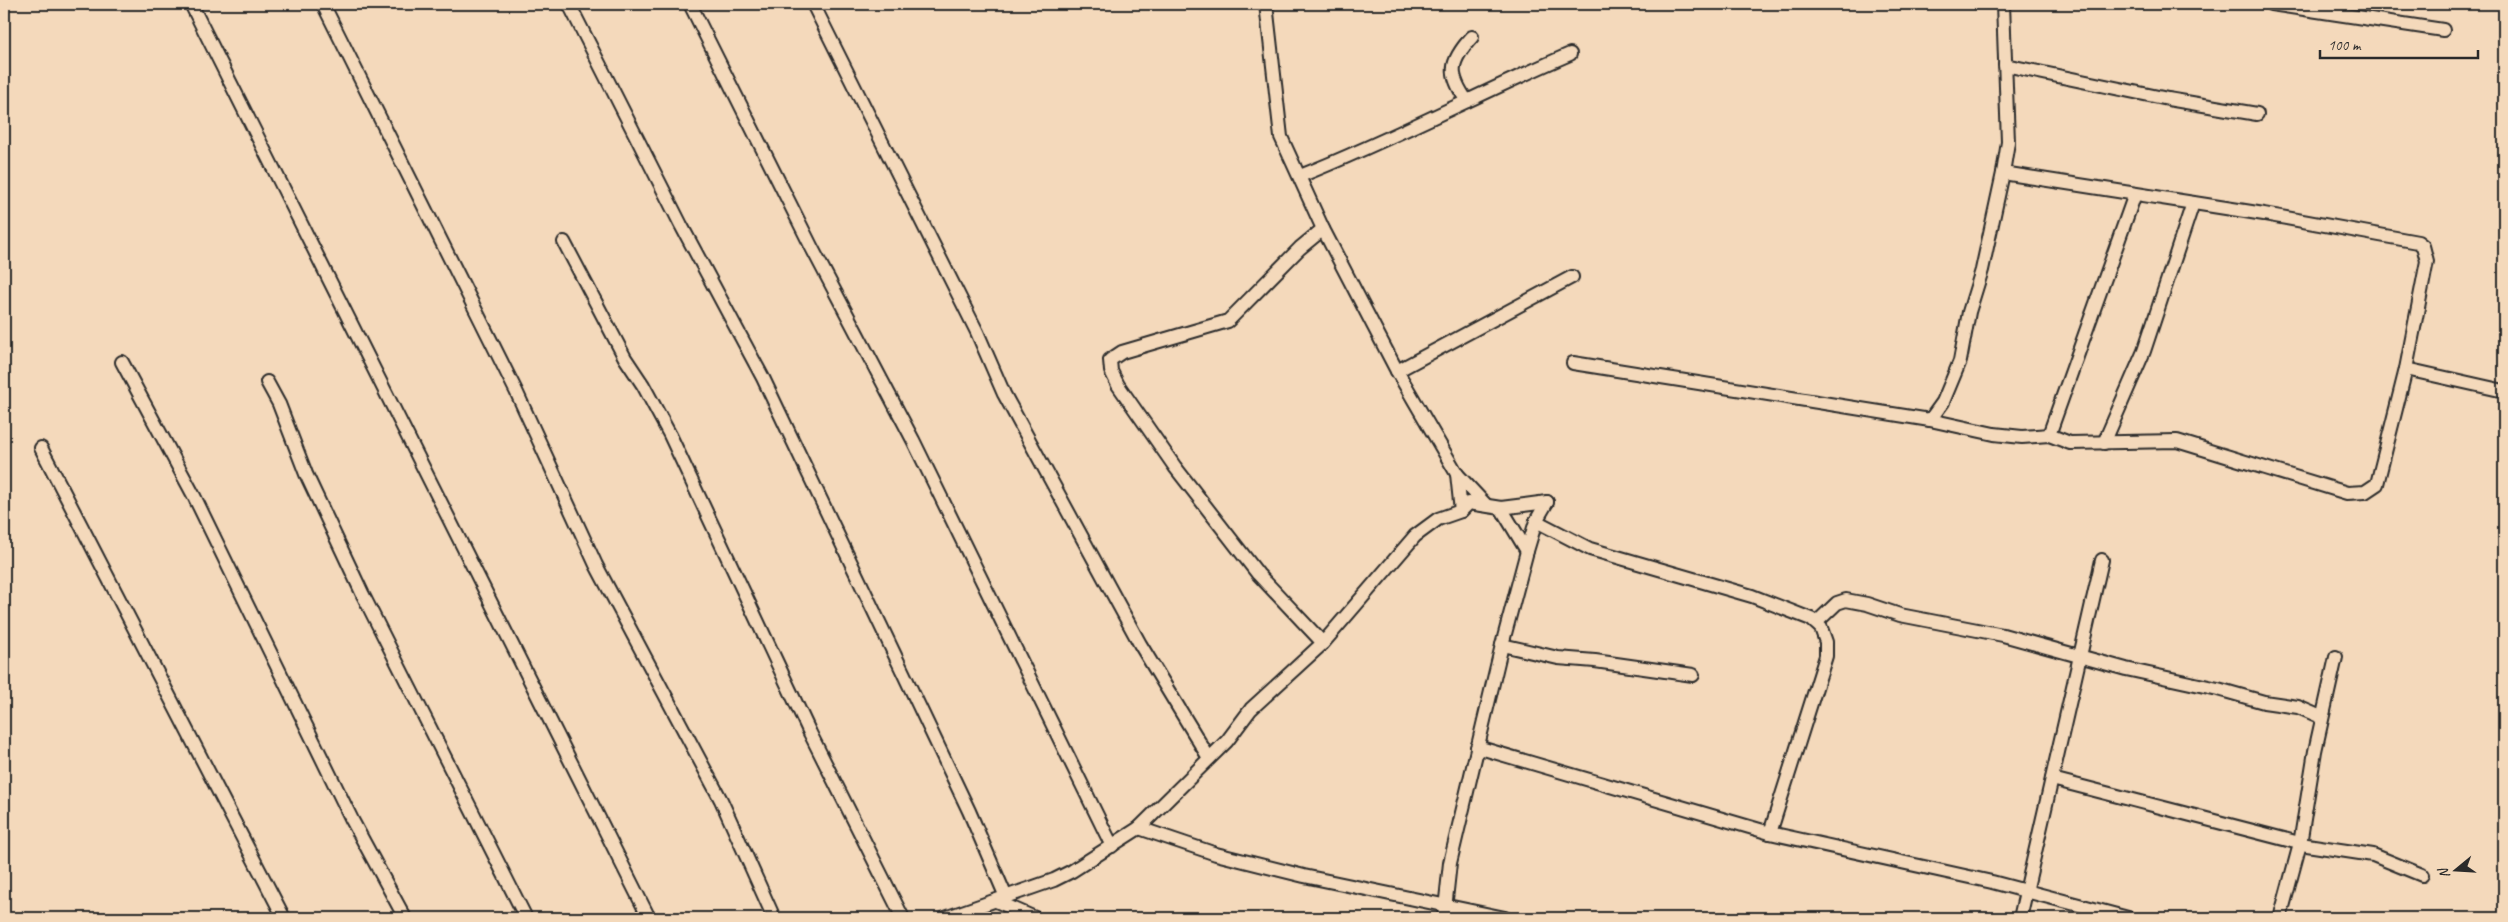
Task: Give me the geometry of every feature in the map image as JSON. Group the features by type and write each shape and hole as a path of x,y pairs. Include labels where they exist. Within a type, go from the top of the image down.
{"street":[{"path":"191,4 649,918"},
{"path":"323,4 516,391 596,565 721,800 774,918"},
{"path":"569,4 681,225 763,378 969,811 1001,899 1035,918"},
{"path":"690,4 812,248 912,440 1112,846"},
{"path":"813,4 977,332 1004,394 1140,644 1209,758"},
{"path":"1266,4 1281,138 1323,229 1397,371 1456,474 1486,505"},
{"path":"1930,420 1943,402 1960,361 1969,312 1982,270 2004,173 2008,142 2003,4"},
{"path":"2271,4 2443,30"},
{"path":"1467,101 1455,83 1453,70 1461,49 1472,37"},
{"path":"1300,176 1364,150 1570,54"},
{"path":"2005,65 2168,99 2257,114"},
{"path":"1574,363 1930,420 1994,434 2022,437 2050,436 2070,443 2177,441 2347,493 2359,494 2377,484 2406,369 2427,261 2423,246 2418,242 2004,173"},
{"path":"2050,436 2135,194"},
{"path":"2104,443 2144,351 2193,203"},
{"path":"1323,229 1300,248 1228,321 1122,352 1110,360 1111,371 1118,385 1174,467 1258,574 1323,643"},
{"path":"564,242 625,358 643,385 670,435 810,733 903,918"},
{"path":"1397,371 1572,277"},
{"path":"122,362 186,480 352,820 405,918"},
{"path":"2406,369 2504,391"},
{"path":"267,382 278,404 306,474 363,595 526,918"},
{"path":"41,448 284,918"},
{"path":"1456,474 1461,510"},
{"path":"945,918 1063,875 1139,828 1227,741 1252,709 1323,643 1415,536 1438,520 1461,510 1469,503 1501,508 1547,502 1536,521 1502,645 1450,864 1446,912"},
{"path":"1501,508 1527,551"},
{"path":"1536,521 1590,548 1752,596 1811,619 1821,628 1826,642 1826,656 1770,833"},
{"path":"2020,918 2102,560"},
{"path":"1816,623 1837,603 1846,600 1900,615 2003,635 2264,702 2298,707 2322,717"},
{"path":"1502,645 1558,658 1595,661 1693,675"},
{"path":"2280,918 2300,844 2322,717 2336,657"},
{"path":"1477,747 1770,833 2027,892 2128,918"},
{"path":"2052,778 2300,844 2373,855 2422,875"},
{"path":"1139,828 1225,856 1446,912 1505,918"}]}
